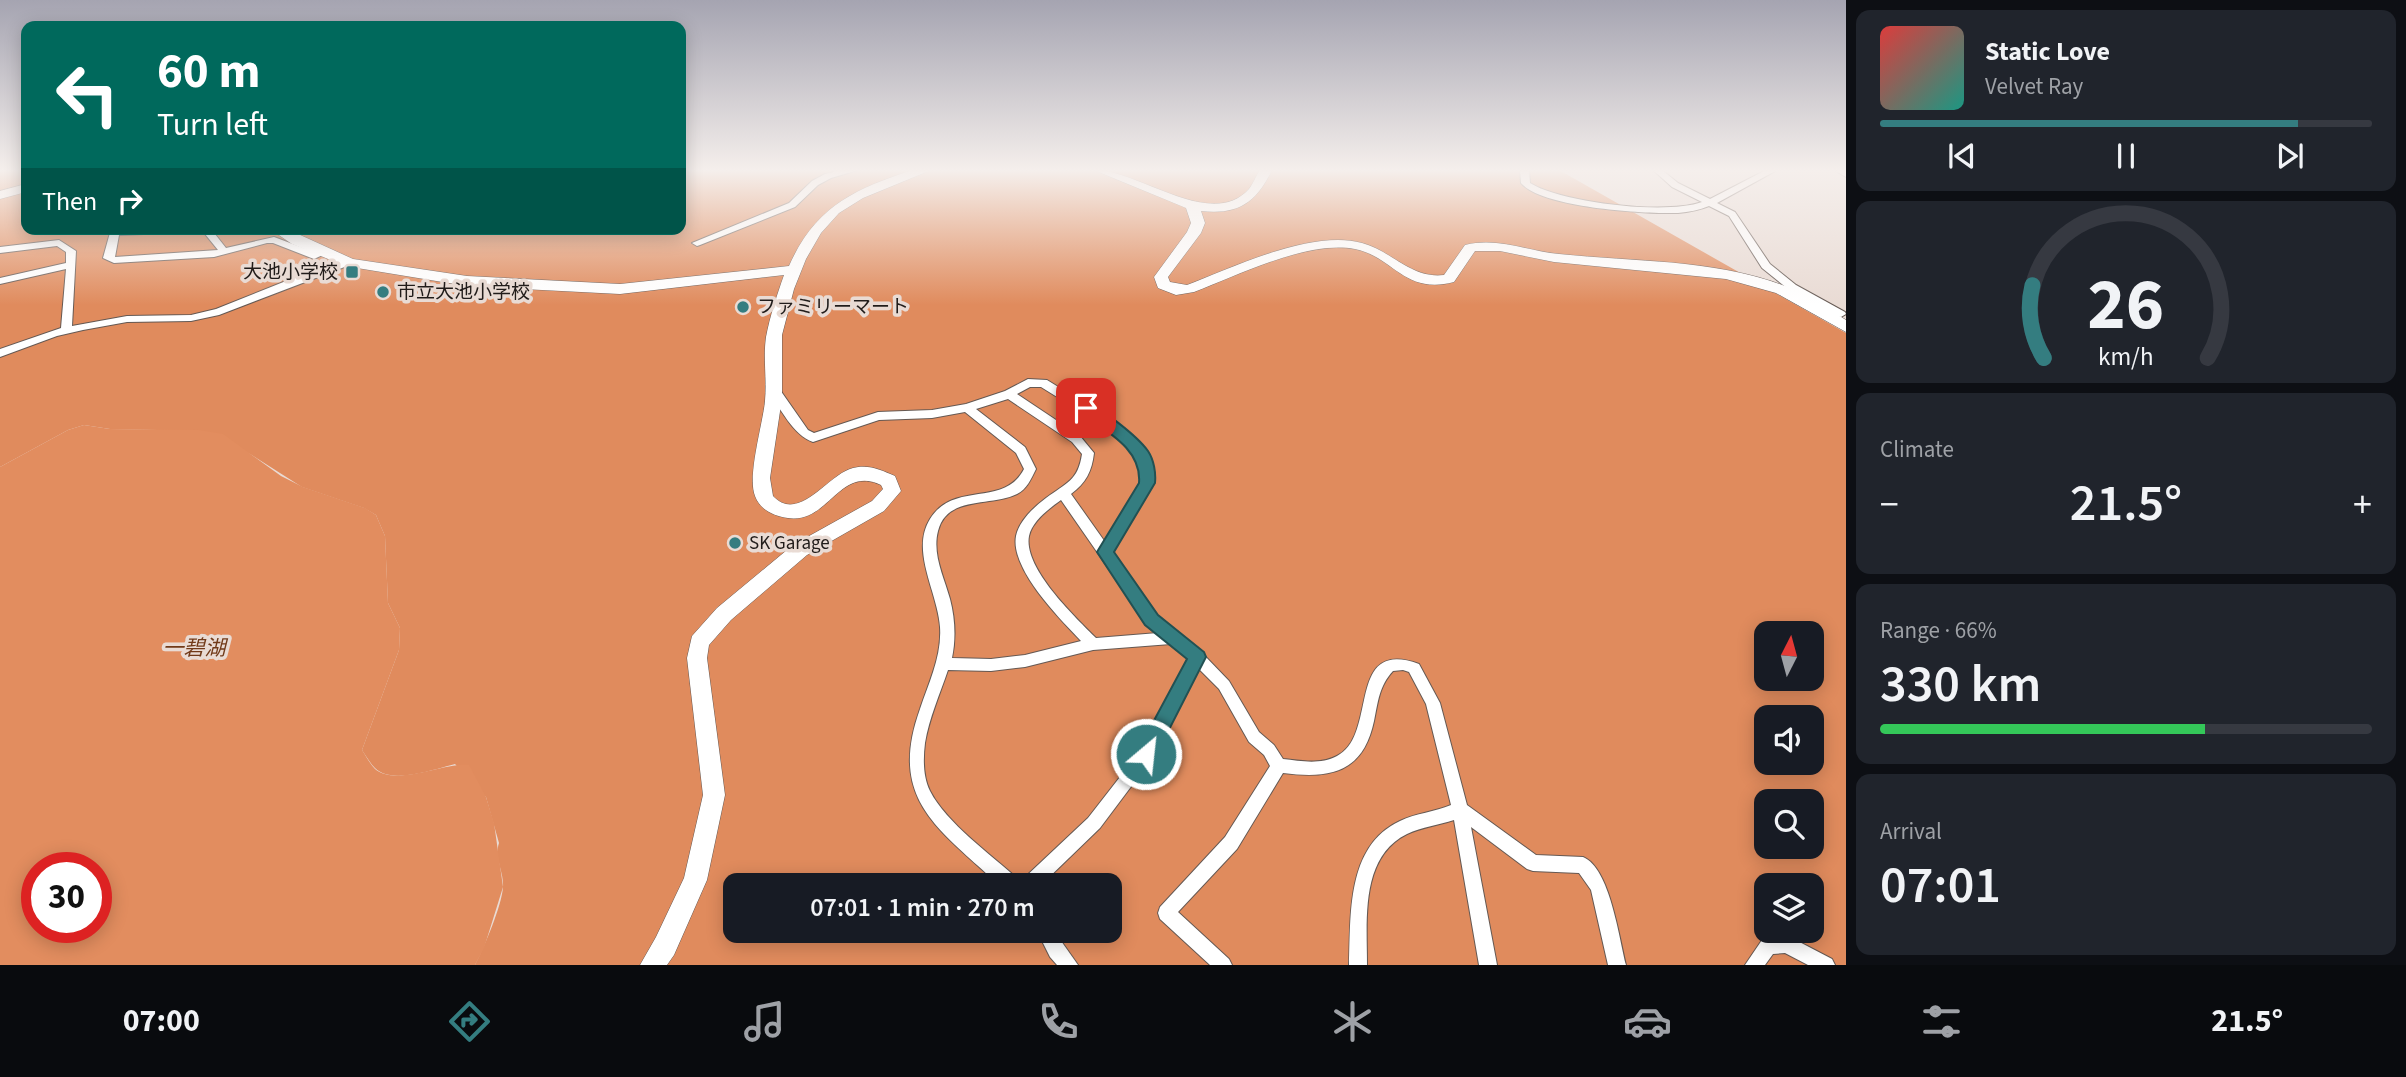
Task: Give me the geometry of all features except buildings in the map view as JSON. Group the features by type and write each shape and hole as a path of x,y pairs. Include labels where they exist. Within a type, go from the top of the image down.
{"street":[{"path":"697,243 767,215"},
{"path":"652,965 665,946 695,880 714,795 697,658 699,642 724,614 800,550 878,506 892,491 888,481 876,472 855,471 836,484 816,505 791,512 771,506 763,496 762,476 774,390 774,337 794,270 803,251 829,215"},
{"path":"1195,215 1198,223 1194,233 1161,277 1163,285 1176,290 1189,289 1293,253 1348,244 1368,249 1409,275 1442,281 1449,279 1470,248 1488,245 1550,257 1671,267 1740,279 1780,290 1845,317"},
{"path":"1733,215 1756,254 1773,272 1792,287 1845,317"},
{"path":"114,235 108,258 114,260 224,251 274,240 314,256 324,252"},
{"path":"211,235 224,251"},
{"path":"289,235 350,263 467,281 620,289 794,270"},
{"path":"0,250 59,243 71,251 71,296 66,331"},
{"path":"0,353 66,331 127,319 191,318 219,312 295,281 350,263"},
{"path":"0,281 71,265"},
{"path":"774,390 804,433 813,438 878,416 932,414 967,408 1010,394 1028,383 1051,386 1103,420 1143,455 1148,474 1147,483 1105,552"},
{"path":"1010,394 1076,439 1088,453 1087,471 1072,490 1047,504 1032,520 1022,536 1022,549 1035,576 1060,612 1093,644"},
{"path":"967,408 1021,450 1030,469 1026,481 1016,491 952,505 940,514 931,530 929,548 948,622 945,656 924,710 916,768 924,795 944,820 999,873"},
{"path":"1064,494 1152,620 1197,657 1224,685 1254,737 1269,750 1279,766"},
{"path":"942,664 991,665 1025,661 1093,644 1172,638"},
{"path":"1042,873 1094,823 1146,754 1197,657"},
{"path":"1279,766 1322,769 1350,754 1359,746 1363,736 1376,679 1389,665 1403,664 1414,668 1433,703 1460,809 1488,965"},
{"path":"1223,965 1166,913 1231,844 1279,766"},
{"path":"1358,965 1365,867 1376,849 1382,841 1403,827 1444,818 1460,809"},
{"path":"1460,809 1533,863 1583,865 1598,886 1617,965"},
{"path":"1052,943 1069,965"},
{"path":"1754,965 1768,946 1786,944 1826,965"}],"shaded area":[{"path":"0,215 21,215 21,235 686,235 686,215 1638,215 1846,333 1846,965 475,965 488,938 503,887 499,843 486,797 455,764 403,776 392,775 375,768 362,750 399,650 400,628 388,603 385,536 376,515 364,508 302,487 250,454 157,430 110,429 84,425 68,430 0,467"}],"water":[{"name":"一碧湖","path":"84,425 110,429 199,430 223,434 281,476 303,487 365,508 376,515 385,536 388,603 400,628 399,650 362,750 375,769 395,776 469,765 486,797 494,823 503,887 484,948 475,965 0,965 0,467 68,430"}],"place":[{"name":"大池小学校","path":"352,272"},
{"name":"市立大池小学校","path":"383,292"},
{"name":"ファミリーマート","path":"743,307"},
{"name":"SK Garage","path":"735,543"}],"route":[{"path":"1086,408 1143,455 1148,474 1147,483 1105,552 1152,620 1197,657 1146,754"}]}
